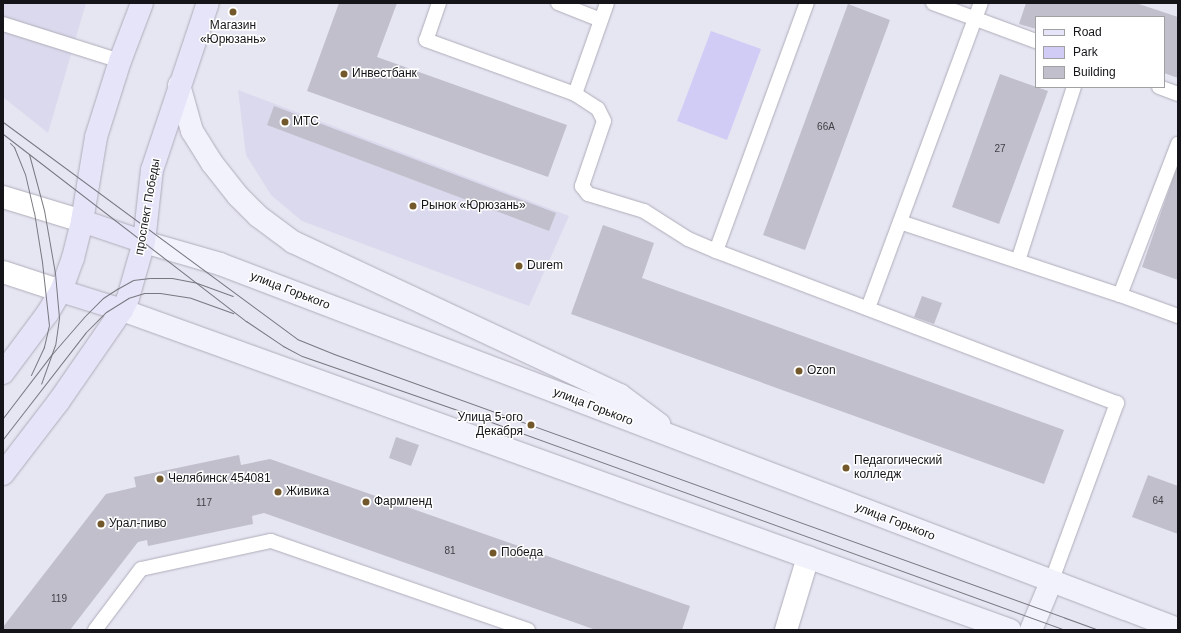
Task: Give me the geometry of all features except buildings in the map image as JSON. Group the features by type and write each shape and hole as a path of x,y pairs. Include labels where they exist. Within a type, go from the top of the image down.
{"main road":[{"path":"3,373 48,314 61,291 73,258 82,221 96,138 120,60 142,3"},
{"name":"проспект Победы","path":"3,474 59,401 122,310 128,298 144,242 152,170 179,85 208,3"},
{"path":"179,85 192,131 212,164 238,196 258,216 294,242 620,395 683,441"},
{"name":"улица Горького","path":"82,221 144,242 220,264 1051,582 1178,629"},
{"path":"61,291 122,310 1010,630"},
{"path":"1031,630 1051,582"}],"street":[{"name":"улица Горького","path":"3,197 82,221"},
{"path":"3,272 61,291"},
{"path":"786,630 808,556"}],"lane":[{"path":"439,3 426,40 575,94 598,109 604,121 582,186 588,194 644,211 688,239 716,251 1117,403 1051,582"},
{"path":"558,3 601,20"},
{"path":"575,94 607,3"},
{"path":"716,251 807,3"},
{"path":"933,3 1035,41"},
{"path":"868,308 981,3"},
{"path":"3,24 120,60"},
{"path":"1018,261 1074,88"},
{"path":"1162,88 1178,94"},
{"path":"1120,295 1178,144"},
{"path":"900,222 1120,295 1178,316"},
{"path":"95,630 141,570 270,541 528,630"}],"shaded area":[{"path":"3,3 86,3 48,133 3,97"},
{"name":"Рынок «Юрюзань»","path":"238,90 569,216 529,306 302,221 271,195 246,155"}],"green space":[{"path":"711,31 761,49 727,140 677,121"}],"tram line":[{"path":"3,122 297,339 334,354 1099,630"},
{"path":"3,134 246,321 283,346 302,356 480,418 1065,630"},
{"path":"10,143 14,147 25,174 34,212 42,262 49,325 44,347 31,375"},
{"path":"29,154 44,210 55,273 59,318 55,345 41,384"},
{"path":"3,418 52,354 84,317 103,298 133,280 172,278 197,283 233,296"},
{"path":"3,439 86,332 106,312 128,298 144,293 160,293 191,298 233,313"}],"place":[{"name":"Магазин «Юрюзань»","path":"233,12"},
{"name":"Инвестбанк","path":"344,74"},
{"name":"МТС","path":"285,122"},
{"name":"Рынок «Юрюзань»","path":"413,206"},
{"name":"Durem","path":"519,266"},
{"name":"Ozon","path":"799,371"},
{"name":"Улица 5-ого Декабря","path":"531,425"},
{"name":"Педагогический колледж","path":"846,468"},
{"name":"Челябинск 454081","path":"160,479"},
{"name":"Живика","path":"278,492"},
{"name":"Фармленд","path":"366,502"},
{"name":"Урал-пиво","path":"101,524"},
{"name":"Победа","path":"493,553"}]}
